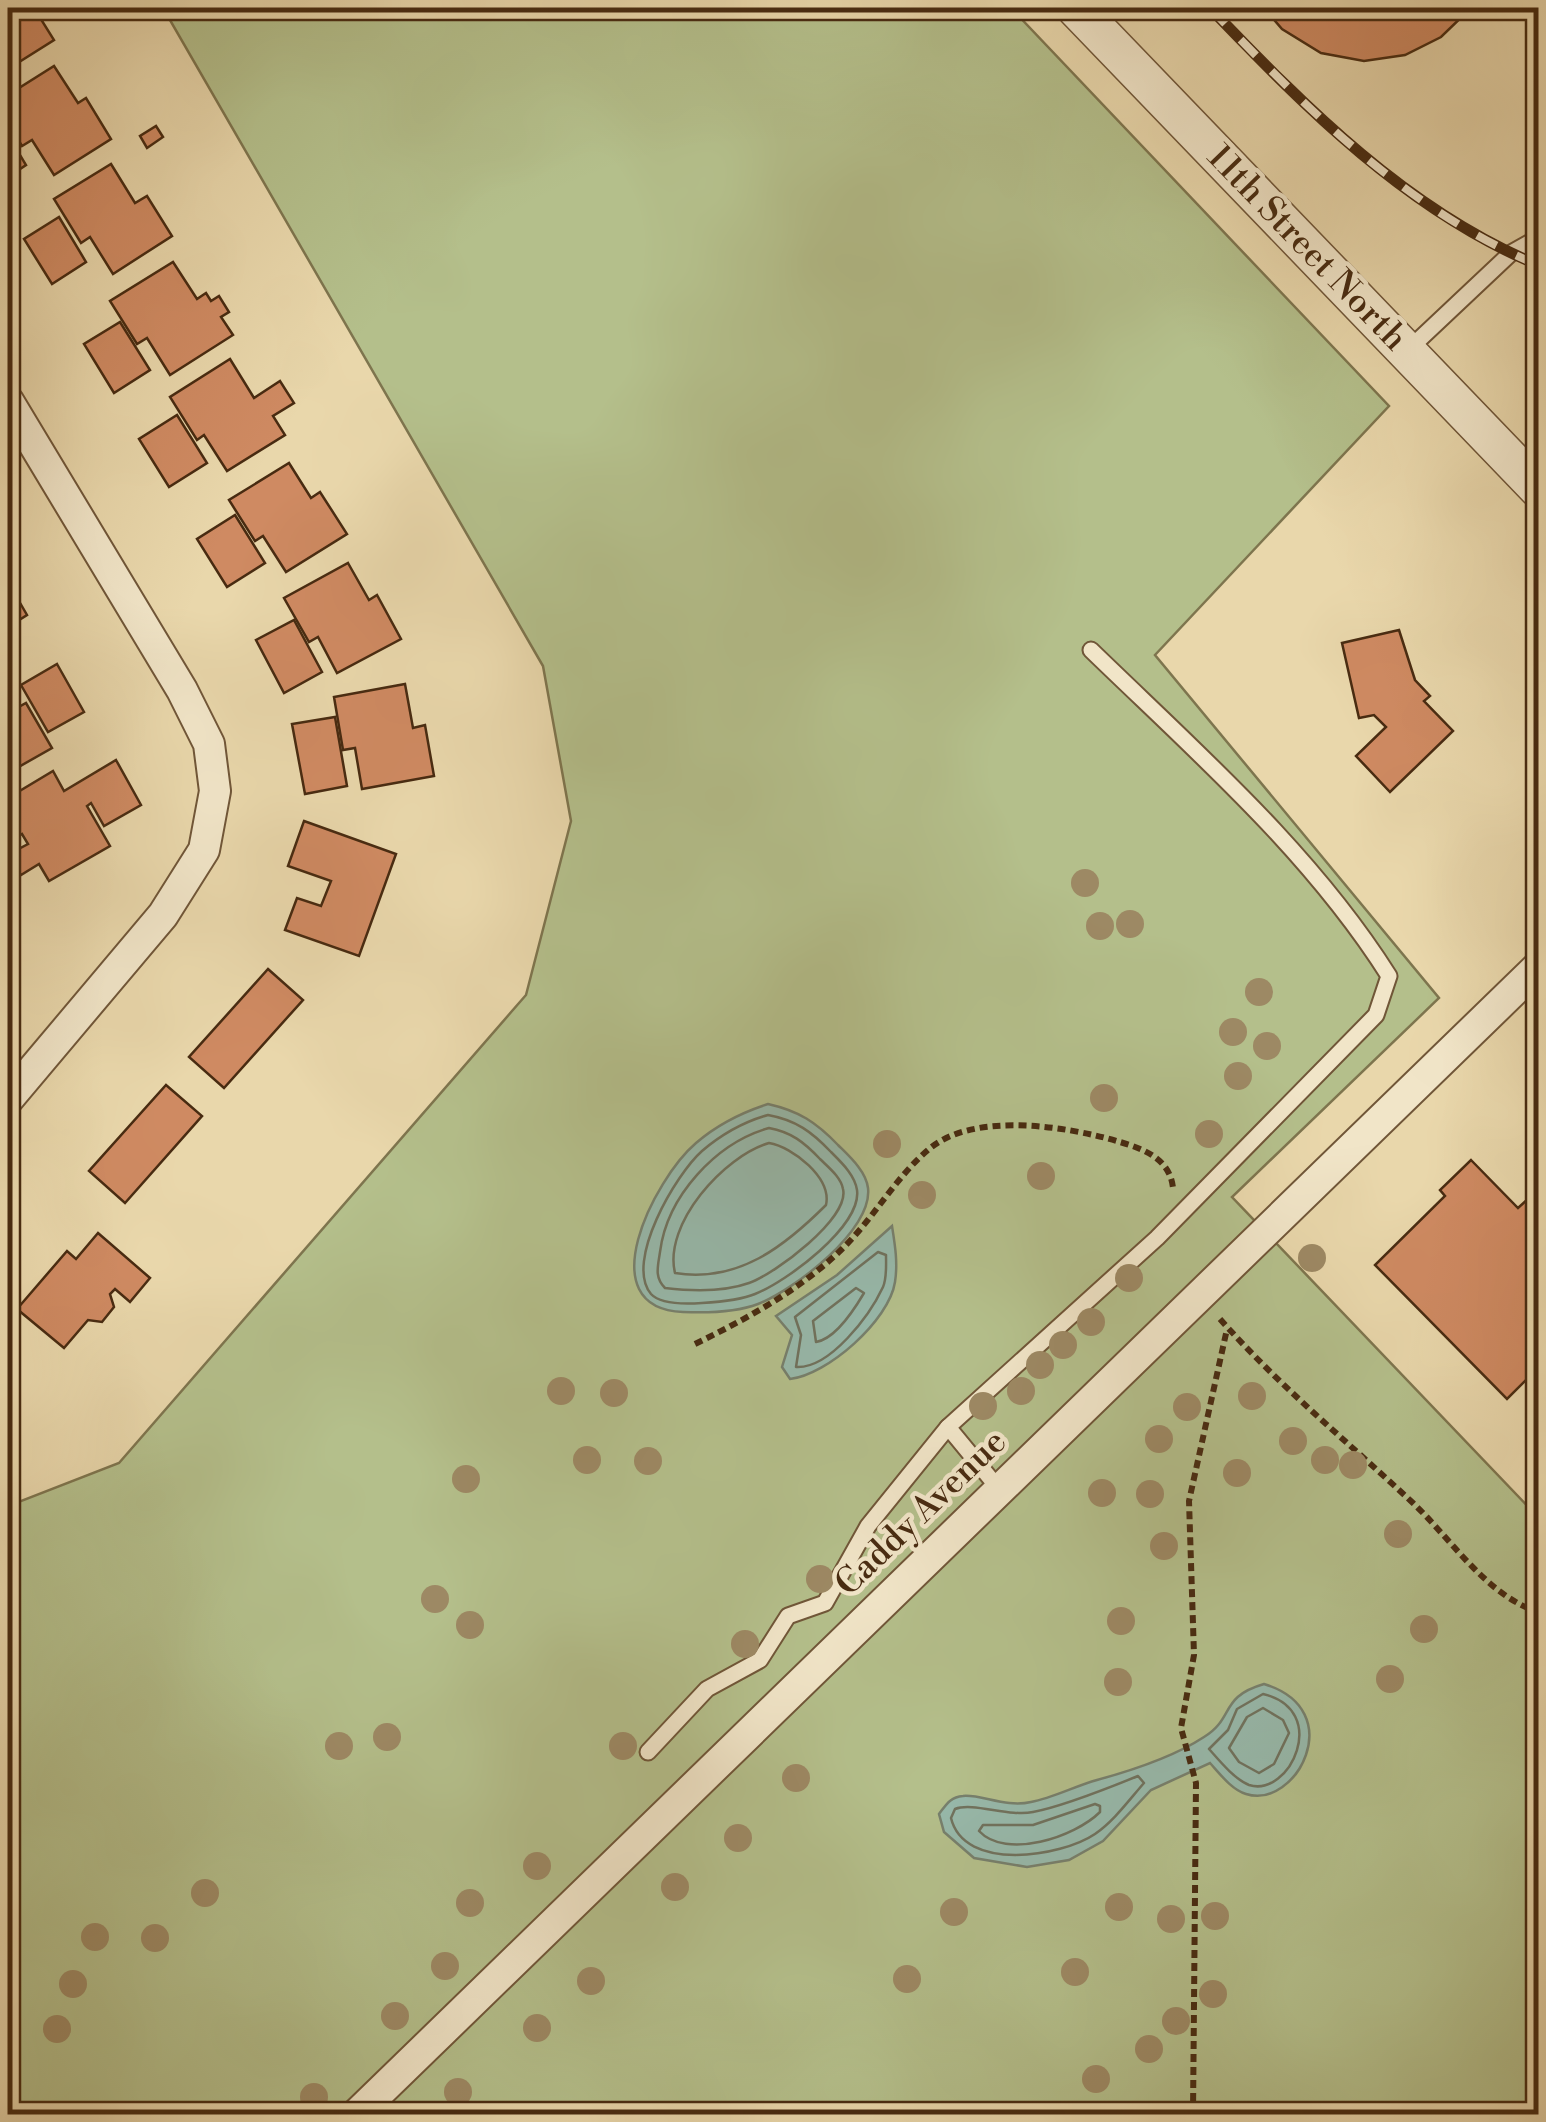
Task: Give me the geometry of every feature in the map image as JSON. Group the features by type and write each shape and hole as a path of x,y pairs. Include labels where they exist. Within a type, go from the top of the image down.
{"street":[{"name":"11th Street North","path":"1076,8 1538,488"},
{"path":"8,401 182,690 209,744 215,791 204,850 163,915 8,1099"},
{"name":"Caddy Avenue","path":"357,2114 1538,966"}],"lane":[{"path":"1407,352 1511,254 1538,238"},
{"path":"648,1752 707,1689 760,1660 788,1616 824,1603 868,1526 948,1427 1157,1238 1376,1016 1389,976 1331,894 1274,830 1091,650"},
{"path":"948,1427 998,1489"}],"path":[{"path":"695,1344 765,1308 801,1283 872,1219 930,1148 967,1129 1078,1130 1154,1155 1174,1184 1157,1238"},
{"path":"1200,1293 1227,1326 1489,1582 1538,1612"},
{"path":"1193,2114 1196,1783 1180,1728 1194,1654 1190,1501 1227,1326"}],"green space":[{"path":"163,8 1011,8 1389,406 1155,655 1439,998 1232,1197 1538,1517 1538,2114 8,2114 8,1506 119,1463 526,995 571,821 543,666"}],"water":[{"path":"768,1104 814,1124 856,1164 868,1188 858,1222 810,1272 758,1304 701,1312 655,1305 639,1289 634,1266 648,1211 663,1184 679,1160 704,1136"},
{"path":"892,1226 895,1282 881,1313 838,1357 790,1379 782,1367 792,1335 776,1316 837,1275"},
{"path":"1264,1684 1290,1697 1305,1714 1309,1734 1306,1755 1296,1773 1282,1787 1265,1795 1241,1792 1210,1763 1151,1790 1103,1841 1069,1860 1027,1867 974,1858 944,1832 939,1814 955,1798 1031,1802 1152,1762 1204,1737 1220,1723 1233,1701"}],"building":[{"path":"8,8 34,8 54,40 8,69"},
{"path":"1264,8 1471,8 1441,37 1405,55 1364,61 1321,53 1282,29"},
{"path":"54,66 78,103 86,98 111,139 54,175 32,140 22,146 8,123 8,95"},
{"path":"156,126 163,137 147,148 140,136"},
{"path":"8,135 26,165 8,177"},
{"path":"111,164 135,203 147,196 172,236 113,274 90,237 81,243 54,199"},
{"path":"59,217 86,262 52,284 24,239"},
{"path":"173,262 197,299 206,293 211,301 219,296 229,312 221,317 233,335 170,375 147,338 137,344 110,301"},
{"path":"120,322 150,370 114,393 84,344"},
{"path":"230,359 254,398 280,381 294,403 273,416 285,435 227,471 204,435 197,440 170,397"},
{"path":"177,415 207,463 169,487 139,439"},
{"path":"289,463 311,498 320,492 347,534 286,572 263,536 255,541 229,500"},
{"path":"235,515 265,563 227,587 197,539"},
{"path":"348,563 369,600 377,595 401,639 337,673 318,637 309,642 284,598"},
{"path":"8,582 27,615 8,627"},
{"path":"294,620 322,672 284,693 256,640"},
{"path":"1399,630 1415,680 1430,696 1424,701 1453,731 1390,792 1356,756 1386,727 1374,715 1359,718 1342,643"},
{"path":"57,664 84,712 48,732 21,685"},
{"path":"405,684 413,728 425,725 434,776 362,789 355,748 343,750 334,697"},
{"path":"8,696 15,709 26,703 52,748 8,773"},
{"path":"335,717 347,786 305,794 292,724"},
{"path":"116,760 141,805 104,826 91,803 87,806 110,846 49,881 39,864 21,875 9,854 28,844 22,834 13,839 8,830 8,798 53,771 64,791"},
{"path":"304,821 396,854 359,956 285,930 297,898 321,906 331,881 288,866"},
{"path":"268,969 303,1000 224,1088 189,1057"},
{"path":"166,1085 202,1116 125,1203 89,1171"},
{"path":"1471,1160 1518,1208 1538,1190 1538,1368 1507,1399 1375,1265 1445,1196 1440,1190"},
{"path":"98,1233 150,1278 130,1302 115,1289 110,1294 114,1307 102,1322 88,1320 64,1348 17,1309 67,1251 76,1259"}],"railway":[{"path":"1210,8 1283,83 1361,154 1445,216 1538,265"}]}
